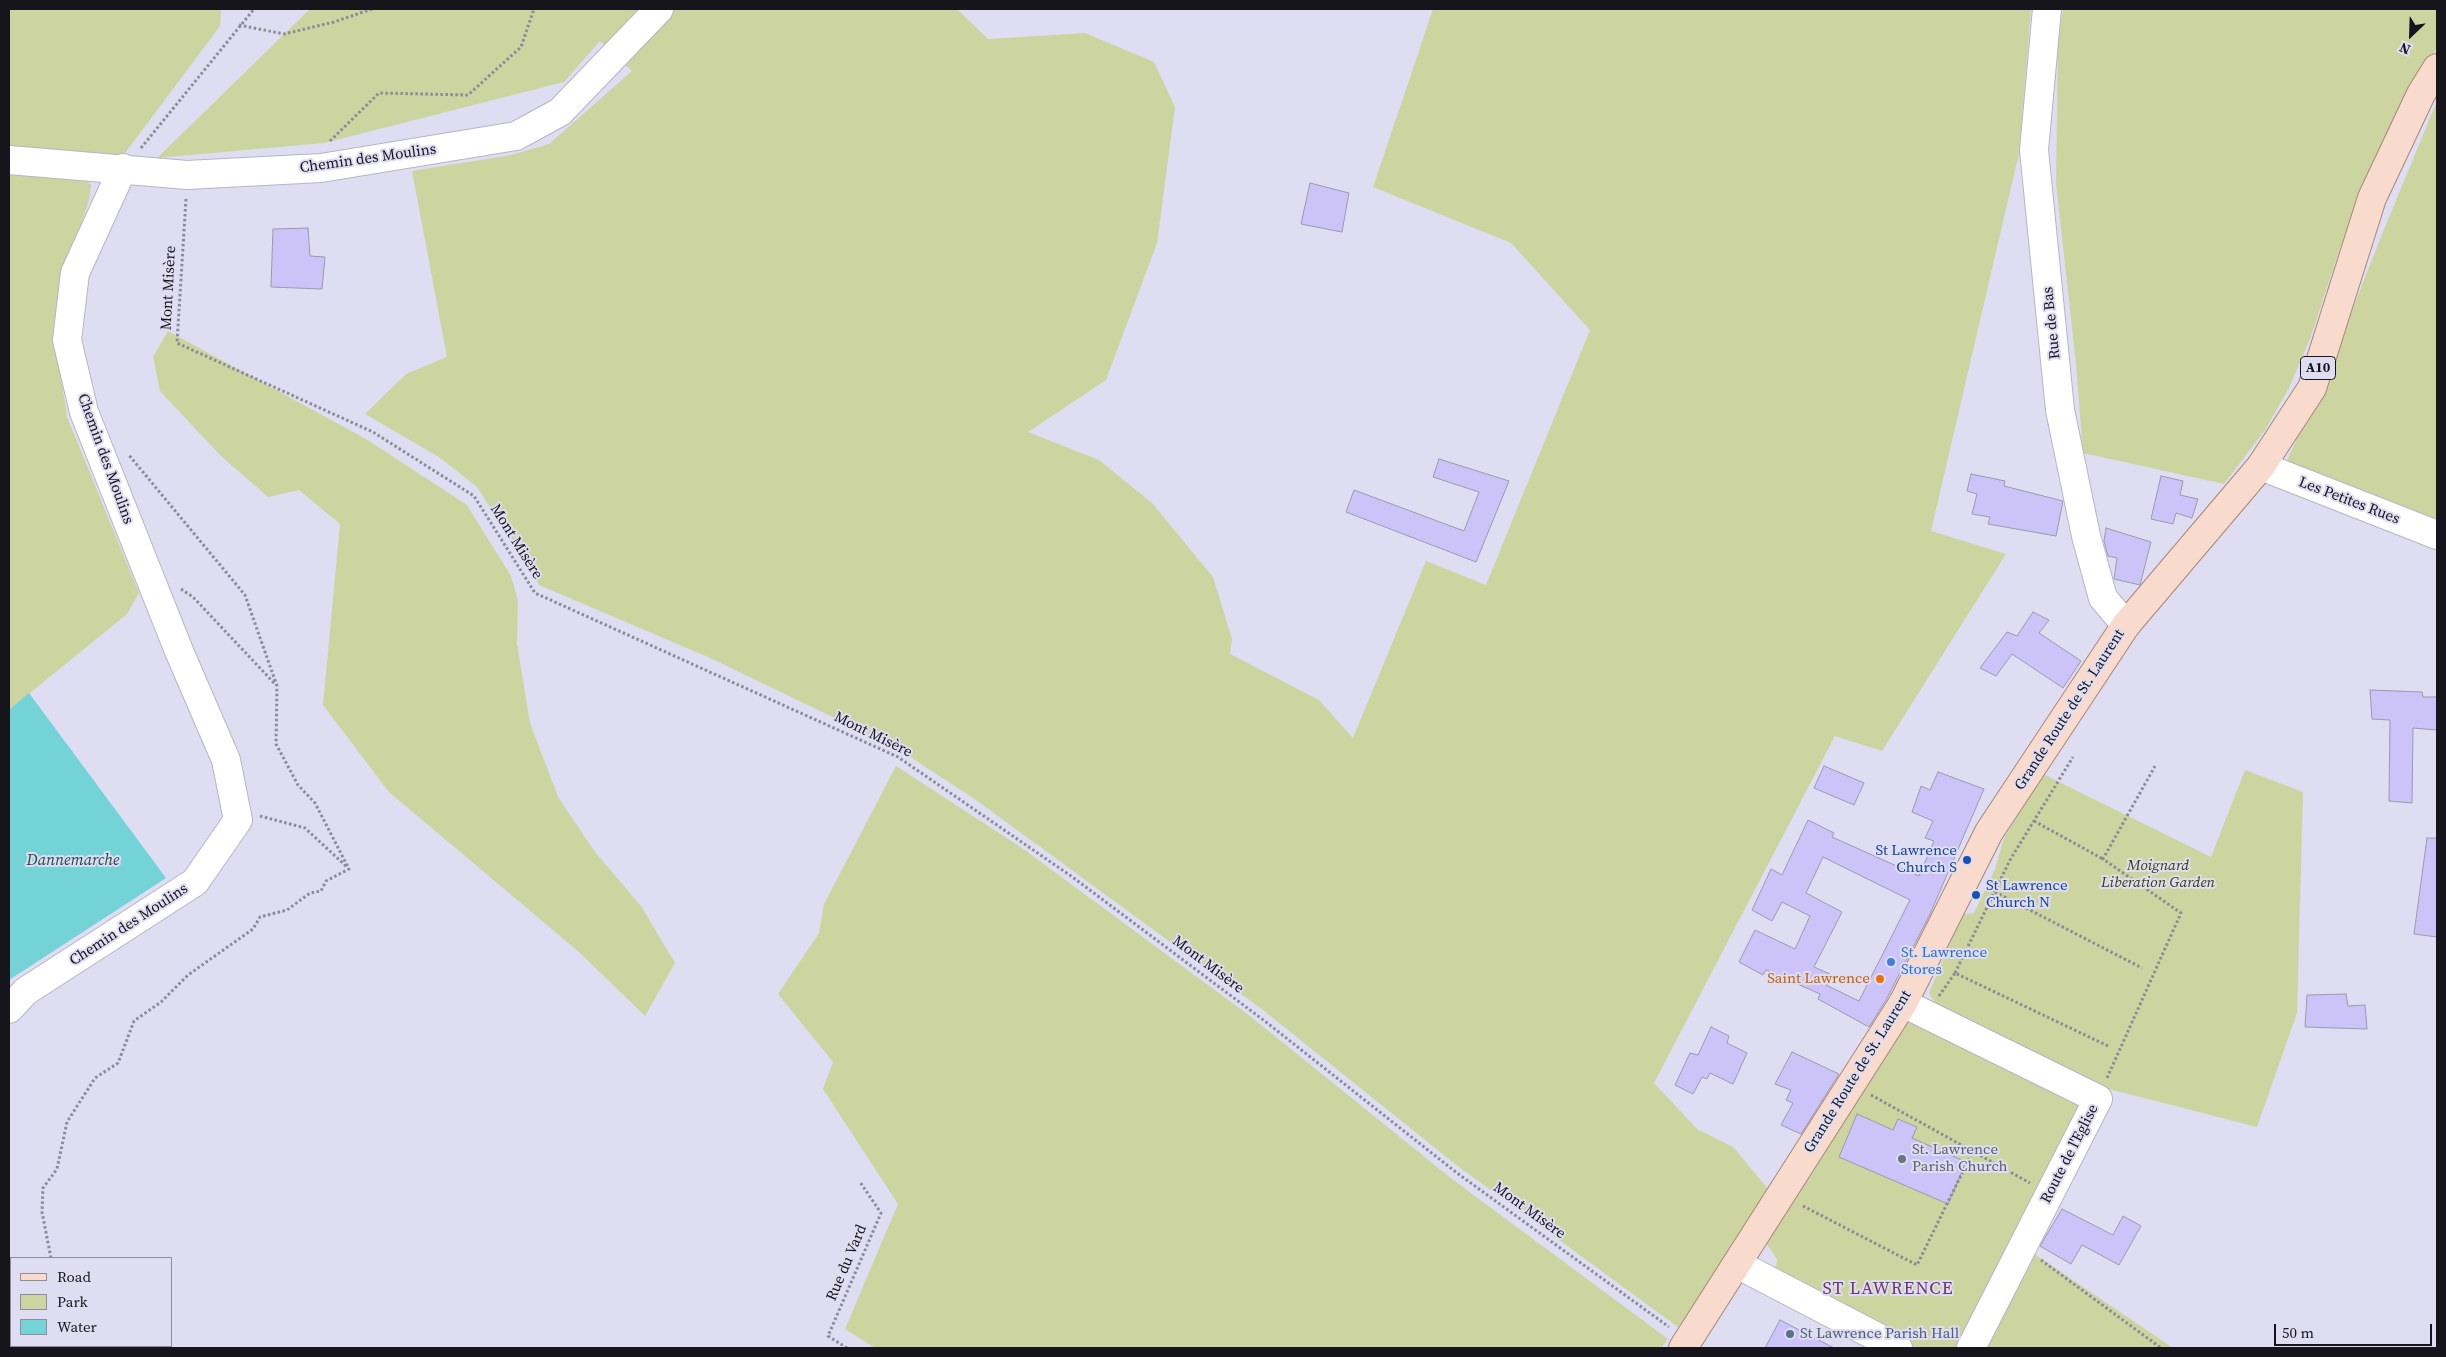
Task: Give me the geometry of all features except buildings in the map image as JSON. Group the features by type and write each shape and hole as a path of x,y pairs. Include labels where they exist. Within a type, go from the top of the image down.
{"main road":[{"name":"Grande Route de St. Laurent","path":"1685,1345 1736,1264 1914,1008 1989,832 2126,625 2261,466 2312,388 2372,198 2421,94 2437,68"}],"street":[{"name":"Chemin des Moulins","path":"9,1009 26,991 195,882 238,820 226,760 179,651 84,412 67,340 74,273 123,168 187,174 321,168 516,136 560,112 659,9"},
{"name":"Rue de Bas","path":"2047,9 2034,150 2060,410 2086,536 2103,598 2126,625"},
{"path":"9,160 123,168"},
{"name":"Les Petites Rues","path":"2261,466 2437,535"},
{"name":"Route de l'Eglise","path":"1914,1008 2098,1100 1972,1348"},
{"path":"1736,1264 1898,1348"}],"path":[{"path":"123,168 254,9"},
{"path":"239,25 284,34 334,22 372,9"},
{"path":"326,145 379,93 468,95 521,47 534,9"},
{"name":"Mont Misère","path":"187,174 178,343 373,432 474,496 535,593 898,757 1071,876 1266,1022 1458,1173 1685,1345"},
{"path":"122,447 245,595 277,686 276,744 298,786 315,803 349,870"},
{"path":"177,586 193,597 277,686"},
{"path":"1914,1008 1955,973 1995,892 2034,821 2073,757"},
{"path":"2103,859 2155,766"},
{"path":"236,810 305,828 349,870"},
{"path":"2034,821 2103,859 2181,913 2098,1100"},
{"path":"51,1257 42,1212 43,1188 57,1169 67,1122 95,1078 118,1062 134,1022 160,1002 188,975 253,929 260,917 287,910 310,893 321,890 326,880 349,870"},
{"path":"1995,892 2142,968"},
{"path":"1955,973 2108,1046"},
{"path":"1863,1091 1972,1153 2050,1194"},
{"path":"1799,1204 1917,1265 1972,1153"},
{"name":"Rue du Vard","path":"847,1348 828,1336 881,1213 860,1182"},
{"path":"2024,1244 2048,1267 2161,1348"}],"green space":[{"path":"9,9 221,9 220,26 122,157 9,151"},
{"path":"310,9 957,9 988,39 1085,33 1154,62 1175,107 1157,243 1106,380 1028,432 1099,460 1152,503 1213,577 1232,639 1230,654 1319,700 1353,738 1426,561 1486,585 1590,330 1511,243 1373,187 1433,9 2031,9 2019,153 1931,531 2006,554 1882,751 1835,736 1654,1083 1697,1129 1733,1147 1769,1190 1752,1222 1678,1327 1455,1164 1263,1010 976,800 895,747 708,657 539,585 477,487 439,457 365,414 406,374 447,357 412,171 511,155 549,144 632,71 600,41 564,82 324,143 157,158"},
{"path":"2063,9 2437,9 2437,47 2382,148 2339,251 2311,336 2289,388 2265,430 2224,484 2083,453 2076,364 2056,183 2058,38"},
{"path":"2437,101 2437,525 2285,465 2326,376"},
{"path":"9,169 82,175 91,185 89,200 64,277 56,343 67,417 139,593 127,614 9,710"},
{"path":"168,331 366,439 467,505 511,576 518,601 517,644 530,723 558,797 595,852 641,906 675,963 645,1016 579,952 389,792 323,705 340,524 299,490 268,497 221,456 160,391 153,357"},
{"path":"896,766 1022,848 1250,1016 1452,1179 1668,1339 1661,1348 875,1348 845,1329 898,1204 823,1089 833,1062 778,994 819,933 824,904"},
{"name":"Moignard Liberation Garden","path":"2245,770 2303,792 2297,1013 2257,1127 2105,1088 1940,1011 1929,993 1962,915 1974,913 1995,869 2004,838 2043,774 2211,857"},
{"path":"1906,1016 2067,1092 2079,1107 1966,1348 1917,1348 1775,1277 1777,1259 1766,1243"},
{"path":"2030,1251 2173,1348 1982,1348"}],"water":[{"name":"Dannemarche","path":"29,693 166,878 9,980 9,710"}],"place":[{"name":"St Lawrence Church S","path":"1967,860"},
{"name":"St Lawrence Church N","path":"1976,895"},
{"name":"St. Lawrence Stores","path":"1891,962"},
{"name":"Saint Lawrence","path":"1880,979"},
{"name":"St. Lawrence Parish Church","path":"1902,1159"},
{"name":"St Lawrence Parish Hall","path":"1790,1334"}],"district":[{"name":"ST LAWRENCE","path":"1888,1289"}]}
